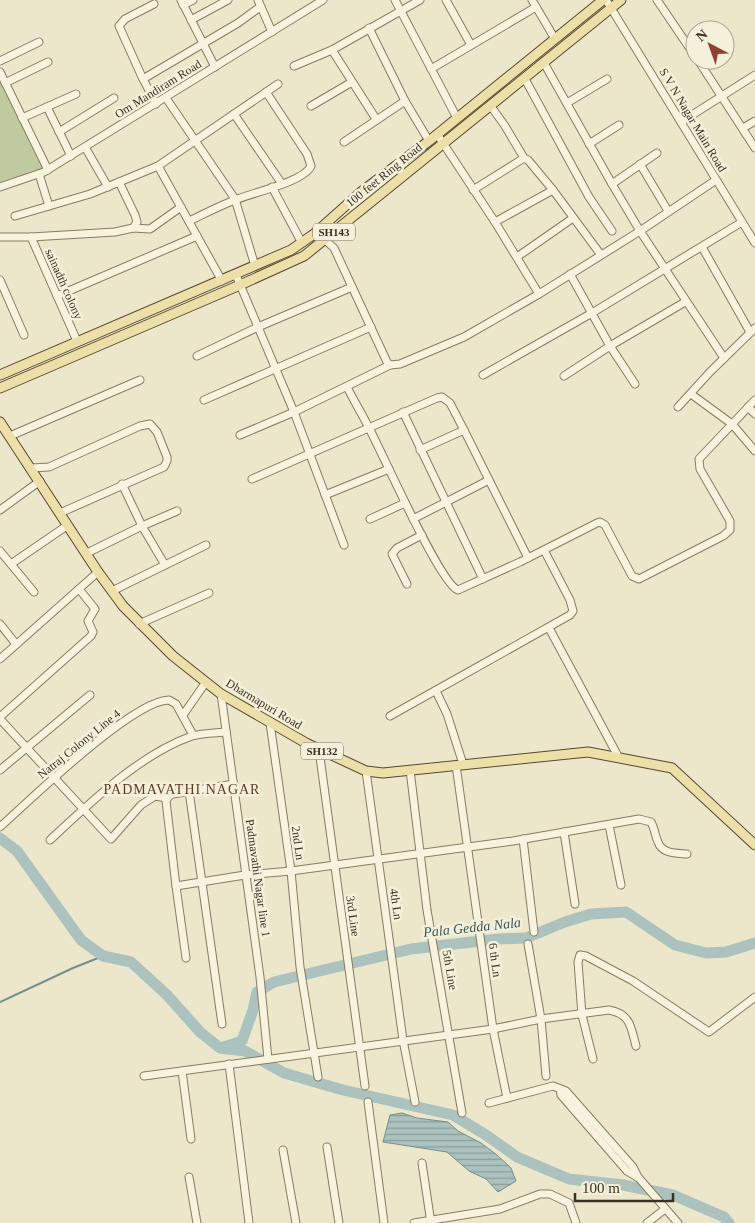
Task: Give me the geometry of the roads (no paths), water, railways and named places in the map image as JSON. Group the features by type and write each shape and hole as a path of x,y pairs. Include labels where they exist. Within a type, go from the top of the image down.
{"main road":[{"name":"100 feet Ring Road","path":"0,375 291,250 314,234 361,192 437,134 602,0"},
{"name":"100 feet Ring Road","path":"0,388 304,256 490,105 525,79 609,4 621,0"},
{"name":"Dharmapuri Road","path":"0,422 98,572 139,624 173,656 220,694 270,723 319,750 366,771 383,774 588,752 672,768 755,845"}],"street":[{"path":"193,0 182,2 215,67"},
{"path":"191,20 228,0"},
{"name":"Om Mandiram Road","path":"0,187 48,170 323,0"},
{"path":"395,0 457,118"},
{"path":"294,66 332,50 420,0"},
{"path":"446,0 471,45"},
{"path":"657,0 685,41"},
{"path":"143,80 238,23 259,3 272,32"},
{"path":"431,69 534,3 555,38"},
{"path":"154,4 125,19 119,26 156,104"},
{"name":"S V N Nagar Main Road","path":"609,4 755,243"},
{"path":"368,28 405,101 428,140"},
{"path":"0,62 38,42"},
{"path":"332,50 376,119"},
{"path":"5,83 48,62"},
{"path":"544,63 640,230 685,302 724,358"},
{"path":"705,70 755,148"},
{"path":"0,72 48,170"},
{"path":"681,122 755,75"},
{"path":"525,79 589,196 612,231"},
{"path":"567,103 607,79"},
{"path":"311,106 352,82"},
{"path":"15,216 90,194 158,166 278,84"},
{"path":"189,221 235,200 306,174 311,166 310,161 266,92"},
{"path":"22,118 76,94"},
{"path":"59,132 114,98"},
{"path":"166,98 235,200 255,266"},
{"path":"344,142 405,101"},
{"path":"490,105 506,126 524,158 528,160 553,190 601,255"},
{"path":"47,107 71,156"},
{"path":"234,114 282,184"},
{"path":"743,128 755,120"},
{"path":"589,144 619,125"},
{"path":"437,134 495,222 539,294"},
{"path":"85,147 108,187"},
{"path":"612,184 657,153"},
{"path":"473,190 524,158"},
{"path":"640,164 668,211"},
{"path":"158,166 222,281"},
{"path":"39,174 50,206"},
{"path":"240,435 294,412 390,365 400,364 464,337 539,294 716,180"},
{"path":"119,182 135,215 137,222 133,228"},
{"path":"272,187 302,243"},
{"path":"495,222 553,190"},
{"path":"0,237 115,232 133,228 150,230 181,207"},
{"path":"517,257 573,218"},
{"path":"483,375 592,313 742,222"},
{"path":"57,296 197,236"},
{"name":"sainadth colony","path":"31,237 77,341"},
{"path":"325,240 334,248 390,365"},
{"path":"678,407 753,330 702,247"},
{"path":"570,274 610,346 634,384"},
{"path":"236,275 294,412 344,545"},
{"path":"0,280 24,334"},
{"path":"197,356 258,327 352,288"},
{"path":"564,376 610,346 685,302"},
{"path":"204,400 371,327"},
{"path":"10,436 140,380"},
{"path":"347,387 422,536 454,589 462,589 600,522 607,527 632,576 639,579 723,536 730,530 730,521 700,469 699,459 755,400"},
{"path":"691,394 732,424 755,451"},
{"path":"252,479 309,452 442,397 450,404 464,430 528,558"},
{"path":"748,407 755,414"},
{"path":"403,412 483,579"},
{"path":"31,468 49,467 140,426 150,424 155,429 167,457 166,465 60,513"},
{"path":"420,450 464,430"},
{"path":"325,495 389,469"},
{"path":"413,518 446,503 488,480"},
{"path":"0,510 40,481"},
{"path":"122,484 142,526 165,565"},
{"path":"370,520 405,503"},
{"path":"87,553 177,511"},
{"path":"11,564 68,525"},
{"path":"407,584 392,554 397,548 422,536"},
{"path":"112,591 206,545"},
{"path":"390,716 570,615 573,610 570,600 544,550"},
{"path":"0,551 34,592"},
{"path":"0,658 98,572"},
{"path":"79,589 95,610 88,621 93,632 91,636 0,718 111,839 140,805 155,796 167,798 173,794 234,784"},
{"path":"139,624 209,593"},
{"path":"0,624 16,644"},
{"path":"548,628 619,758"},
{"path":"183,715 206,682"},
{"name":"6 th Ln","path":"436,691 447,714 460,765 468,847 493,1029 508,1098"},
{"name":"Padmavathi Nagar line 1","path":"220,694 260,977 268,1059"},
{"path":"0,770 90,695"},
{"name":"Natraj Colony Line 4","path":"0,827 54,778 133,714 166,700 173,701 183,715 193,735"},
{"name":"2nd Ln","path":"270,723 291,871 300,967 318,1077"},
{"path":"50,840 83,809 130,770 159,752 193,735 226,732"},
{"name":"3rd Line","path":"319,750 366,1086"},
{"name":"5th Line","path":"410,770 427,910 462,1113"},
{"name":"4th Ln","path":"366,771 403,1040 415,1102"},
{"path":"189,791 222,1024"},
{"path":"167,798 166,807 186,958"},
{"path":"176,886 246,875 335,866 524,839 639,819 649,821 653,826 657,841 666,851 687,854"},
{"path":"609,825 621,885"},
{"path":"564,832 575,904"},
{"path":"524,839 534,932"},
{"path":"528,944 541,1019 546,1076"},
{"path":"593,1059 582,1015 578,962 579,956 583,954 634,981 709,1032 755,997"},
{"path":"144,1076 493,1029 541,1019 609,1010 619,1012 629,1023 636,1046"},
{"path":"229,1064 249,1223"},
{"path":"182,1071 191,1139"},
{"path":"488,1103 553,1086 560,1089 561,1095 627,1171 638,1177 678,1223"},
{"path":"368,1102 384,1223"},
{"path":"327,1147 339,1223"},
{"path":"283,1150 296,1223"},
{"path":"422,1163 431,1222"},
{"path":"189,1177 197,1223"},
{"path":"414,1223 431,1222 500,1209 544,1193 569,1202 576,1223"},
{"path":"647,1223 665,1209"}],"water":[{"path":"402,1113 417,1118 448,1122 458,1131 481,1143 497,1155 511,1168 516,1181 498,1192 486,1179 469,1171 447,1152 383,1142 390,1115"}],"waterway":[{"path":"0,838 17,851 81,940 103,956 131,962 167,995 200,1032 220,1048 245,1051 284,1073 343,1090 453,1115 517,1157 569,1179 623,1185 673,1195 724,1217 729,1223"},
{"name":"Pala Gedda Nala","path":"224,1047 242,1041 257,992 274,982 411,949 499,939 526,938 565,922 591,914 626,912 675,945 706,953 726,952 755,943"},
{"path":"0,1002 103,956"}],"district":[{"name":"PADMAVATHI NAGAR","path":"182,789"}]}
